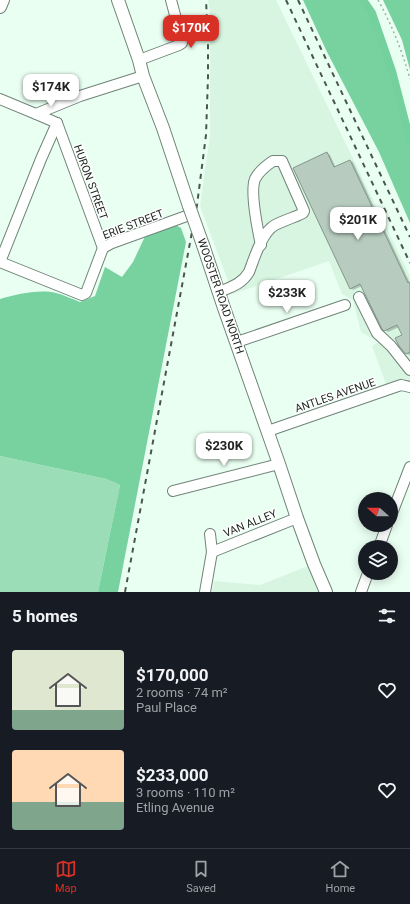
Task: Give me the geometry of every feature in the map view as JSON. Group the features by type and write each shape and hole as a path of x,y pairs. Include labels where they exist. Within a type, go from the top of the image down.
{"main road":[{"path":"0,7 3,0"},
{"name":"WOOSTER ROAD NORTH","path":"118,0 143,76 163,128 189,212 203,246 237,342 297,518 326,592"}],"street":[{"path":"139,60 182,43 171,0"},
{"path":"36,114 80,96 143,76"},
{"path":"0,99 57,124 41,159 0,262"},
{"name":"HURON STREET","path":"57,124 103,248"},
{"path":"219,292 242,282 246,278 249,272 266,234 271,228 303,213 304,211 282,162 273,161 265,166 256,177 253,186 257,227 261,245"},
{"name":"ERIE STREET","path":"0,262 82,295 86,293 103,248 189,212"},
{"path":"359,298 377,333 392,346 410,370"},
{"path":"237,342 345,305"},
{"name":"ANTLES AVENUE","path":"268,431 401,385 410,387"},
{"path":"173,491 279,464"},
{"path":"398,498 410,467"},
{"name":"VAN ALLEY","path":"212,552 297,518"},
{"path":"205,592 212,552 210,534"},
{"path":"361,592 365,580"}],"path":[{"path":"378,0 392,27 410,79"}],"shaded area":[{"path":"208,0 276,0 410,276 410,382 402,379 386,384 372,346 378,342 361,332 353,300 342,294 329,261 233,294 200,206 210,136 210,12"},
{"path":"308,566 318,592 212,592 214,581 260,585"}],"green space":[{"path":"303,0 363,0 372,13 410,141 410,223 379,152 327,52"},
{"path":"383,0 410,0 410,70 402,40"},
{"path":"170,222 181,228 186,242 118,592 98,592 120,485 106,479 0,456 0,299 35,292 56,293 80,302 95,296 105,267 122,277 133,262 148,230"},
{"path":"0,456 106,479 120,485 98,592 0,592"}],"building":[{"path":"327,152 334,167 350,160 408,283 410,282 410,352 406,354 399,346 395,338 402,335 397,325 384,331 360,284 350,289 293,168"}],"waterway":[{"path":"363,0 372,13 392,71 410,140"}],"railway":[{"path":"125,592 197,205 206,135 208,77 206,0"},
{"path":"286,0 410,263"},
{"path":"298,0 410,237"}]}
